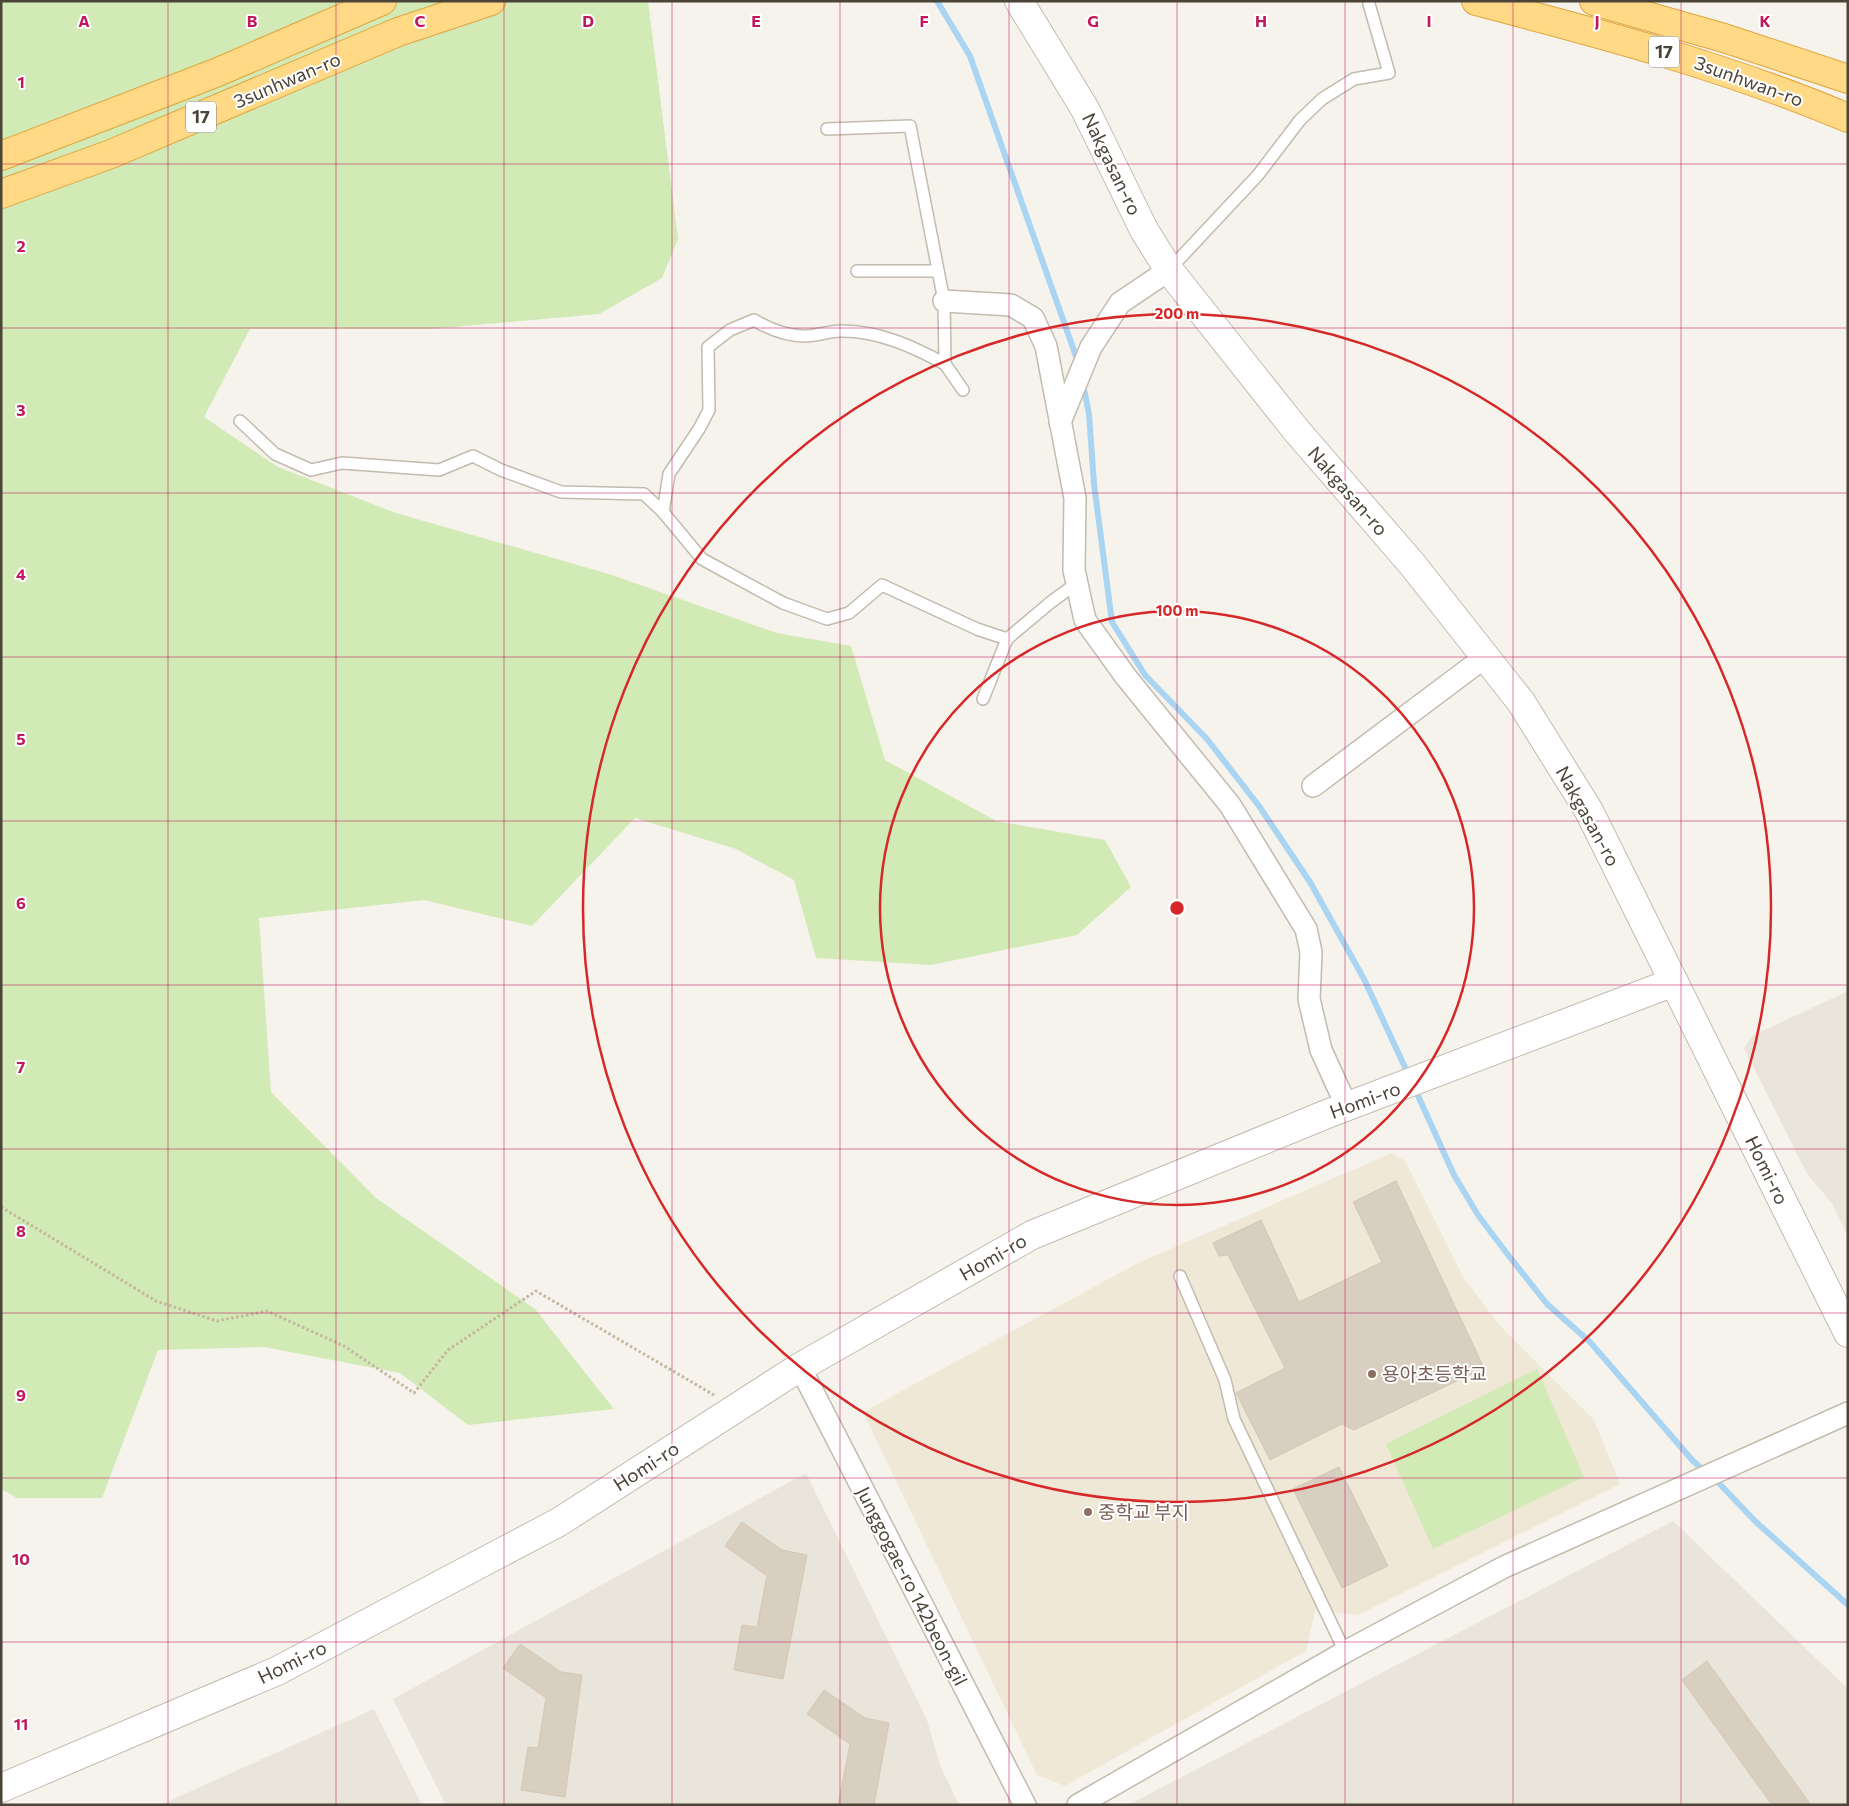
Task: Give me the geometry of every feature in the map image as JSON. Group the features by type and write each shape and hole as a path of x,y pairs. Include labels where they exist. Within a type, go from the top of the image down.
{"highway":[{"name":"3sunhwan-ro","path":"1,156 218,72 382,1"},
{"name":"3sunhwan-ro","path":"1,194 111,154 398,32 490,1"},
{"name":"3sunhwan-ro","path":"1476,1 1661,51 1752,80 1848,118"},
{"name":"3sunhwan-ro","path":"1594,1 1724,38 1848,79"}],"street":[{"name":"Nakgasan-ro","path":"1019,1 1085,109 1144,230 1169,270 1296,430 1412,564 1521,702 1589,811 1674,982"},
{"path":"1060,422 1091,347 1120,303 1169,270"},
{"path":"944,301 1011,305 1032,318 1046,346 1075,498 1074,570 1085,620 1126,677 1230,805 1306,929 1311,952 1309,999 1321,1050 1347,1106"},
{"path":"1313,786 1485,657"},
{"name":"Homi-ro","path":"1,1788 277,1671 558,1522 800,1367 1032,1235 1347,1106 1440,1073 1674,982 1848,1333"},
{"name":"Junggogae-ro 142beon-gil","path":"800,1367 1025,1805"},
{"path":"1078,1805 1345,1652 1504,1566 1848,1413"}],"lane":[{"path":"1169,270 1258,175 1300,120 1322,99 1354,79 1389,73 1368,4"},
{"path":"827,129 910,126 944,301 945,364"},
{"path":"857,271 938,271"},
{"path":"663,512 669,474 699,429 708,410 708,348 730,330 754,320 772,330 805,336 843,331 884,337 916,348 945,364 963,390"},
{"path":"240,422 275,454 311,470 342,463 439,470 472,456 501,470 561,492 644,494 663,512 702,559 783,603 828,619 849,613 882,585 977,629 1007,639"},
{"path":"983,699 1007,639 1077,583"},
{"path":"1180,1276 1225,1380 1234,1419 1345,1652"}],"path":[{"path":"1,1208 156,1301 217,1321 267,1311 344,1346 414,1392 448,1350 536,1291 736,1408"}],"shaded area":[{"path":"1848,991 1848,1237 1832,1203 1807,1174 1744,1048 1752,1036"},
{"path":"1392,1153 1405,1161 1463,1277 1502,1328 1594,1420 1620,1484 1358,1615 1315,1611 1306,1651 1065,1786 1037,1775 863,1412 1140,1262"},
{"path":"806,1473 927,1720 940,1765 959,1805 446,1805 393,1699"},
{"path":"1673,1521 1848,1689 1848,1805 1128,1805"},
{"path":"374,1709 422,1805 160,1805"}],"green space":[{"path":"1,1 648,1 678,239 662,278 599,314 431,329 250,329 204,417 278,467 396,513 609,574 777,633 851,646 885,760 996,821 1105,840 1131,887 1077,935 931,965 816,958 794,880 736,849 635,818 532,926 424,900 259,918 271,1092 376,1198 535,1309 614,1409 468,1425 400,1373 264,1347 158,1350 102,1498 17,1498 1,1489"},
{"path":"1537,1369 1584,1477 1433,1549 1386,1444"}],"building":[{"path":"1396,1181 1484,1368 1354,1430 1342,1424 1270,1460 1236,1393 1285,1368 1228,1255 1219,1256 1213,1243 1261,1220 1299,1302 1382,1262 1353,1202"},
{"path":"1339,1467 1388,1566 1342,1588 1293,1489"},
{"path":"742,1522 782,1550 807,1555 783,1679 734,1670 742,1625 757,1627 767,1576 725,1546"},
{"path":"520,1644 561,1672 582,1675 565,1797 521,1790 528,1747 538,1748 546,1698 503,1668"},
{"path":"1707,1661 1811,1805 1772,1805 1682,1680"},
{"path":"824,1690 865,1718 889,1723 874,1805 838,1805 850,1744 807,1714"}],"waterway":[{"path":"937,1 970,56 1078,362"},
{"path":"1083,384 1089,414 1094,484 1112,622 1145,675 1207,739 1259,806 1310,882 1364,979 1409,1076"},
{"path":"1414,1087 1454,1175 1478,1215 1505,1251 1547,1304 1590,1342 1693,1461 1706,1472"},
{"path":"1714,1478 1755,1521 1848,1605"}],"place":[{"name":"용아초등학교","path":"1372,1374"},
{"name":"중학교 부지","path":"1088,1512"}]}
